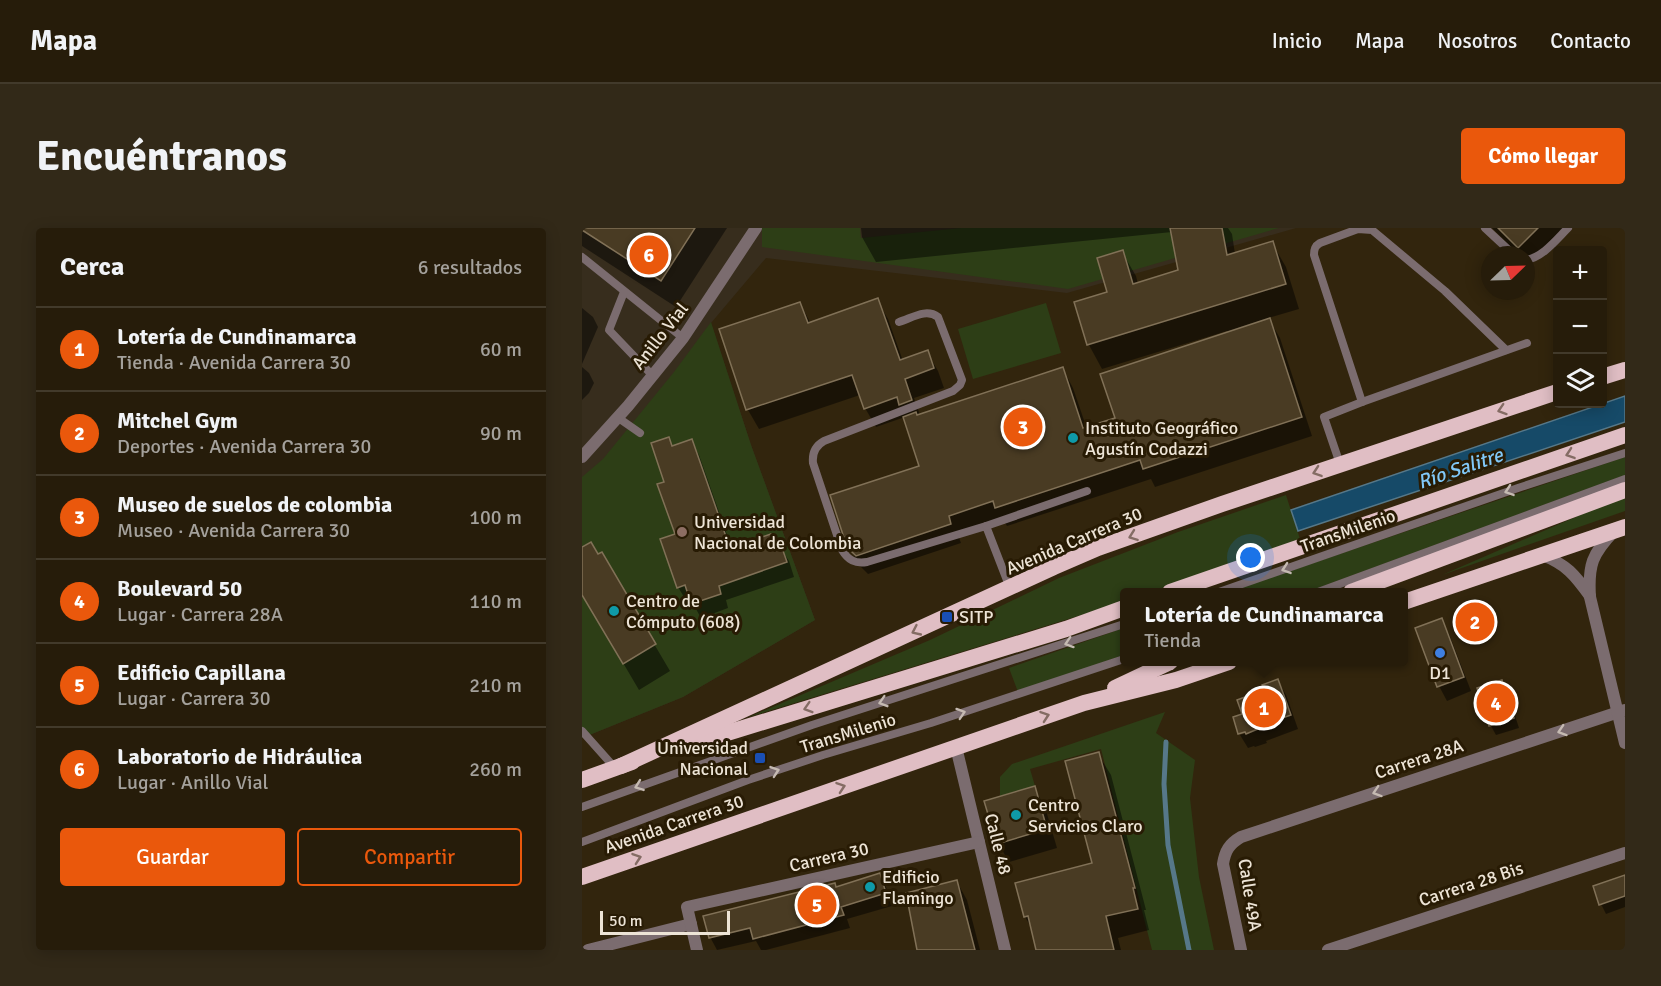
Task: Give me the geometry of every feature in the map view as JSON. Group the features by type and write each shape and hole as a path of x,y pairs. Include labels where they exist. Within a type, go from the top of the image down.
{"highway":[{"path":"1607,375 1625,370"},
{"name":"Avenida Carrera 30","path":"618,767 1098,548 1553,393"},
{"path":"1182,588 1625,435"},
{"path":"1362,588 1625,490"},
{"path":"1408,601 1620,529"},
{"name":"Avenida Carrera 30","path":"582,780 1066,629 1120,610"},
{"name":"Avenida Carrera 30","path":"1084,703 1162,666"},
{"name":"Avenida Carrera 30","path":"582,877 1084,703 1176,680 1217,666"}],"street":[{"name":"Anillo Vial","path":"582,457 683,338 756,228"},
{"path":"1620,529 1594,555 1590,572 1590,597 1621,711 1625,743"},
{"path":"1542,555 1557,560 1565,566 1577,578 1590,597"},
{"name":"Carrera 28A","path":"1228,847 1241,837 1621,711"},
{"name":"Calle 48","path":"956,747 1005,950"},
{"name":"Carrera 30","path":"691,924 687,907 979,842"},
{"name":"Calle 49A","path":"1228,847 1223,864 1241,950"},
{"name":"Carrera 28 Bis","path":"1328,950 1625,853"},
{"path":"588,950 691,924 697,950"}],"lane":[{"path":"1485,228 1504,246"},
{"path":"1535,257 1568,228"},
{"path":"1362,402 1314,255 1316,245 1330,239 1358,229 1372,230 1445,291 1506,350"},
{"path":"582,258 683,338"},
{"path":"624,292 609,330 653,376"},
{"path":"899,322 924,313 938,317 962,380 953,391 818,444 812,456 813,463 846,557 860,563 867,562 986,526 1088,491"},
{"path":"1340,464 1324,417 1527,343"},
{"path":"617,417 640,433"},
{"name":"TransMilenio","path":"1230,588 1625,453"},
{"path":"1329,588 1625,479"},
{"path":"986,526 1010,588"},
{"name":"TransMilenio","path":"582,807 812,725 1120,626"},
{"name":"TransMilenio","path":"582,843 748,780 1120,661"},
{"path":"582,731 618,767"}],"shaded area":[{"name":"Universidad Nacional de Colombia","path":"582,228 1296,228 1067,293 766,258 711,323 751,445 815,620 683,697 582,738"}],"green space":[{"path":"762,228 860,228 861,238 961,228 1170,228 1174,249 1224,240 1222,228 1279,228 1068,289 762,247"},
{"path":"1046,303 1061,353 973,379 958,329"},
{"path":"711,322 751,445 815,620 683,697 582,738 582,595 623,664 656,644 602,552 598,554 591,542 582,547 582,477 603,459 674,372"},
{"path":"1625,457 1625,475 1318,588 1240,588"},
{"path":"1286,495 1300,539 1162,588 1120,588 1120,603 749,717 930,640 1059,578 1178,532"},
{"path":"1625,498 1625,511 1442,575 1594,509"},
{"path":"1120,629 1120,656 1018,692 1009,668"},
{"path":"1165,712 1156,733 1195,760 1190,798 1199,877 1214,950 1152,950 1101,749 1030,769 1035,786 1000,796 1000,777 1012,764"}],"water":[{"name":"Río Salitre","path":"1625,396 1625,422 1298,531 1291,510 1590,408 1607,408 1607,402"}],"building":[{"path":"582,228 695,228 661,281"},
{"path":"1170,228 1222,228 1227,255 1273,241 1286,284 1087,345 1074,302 1107,292 1097,258 1123,250 1133,284 1178,270"},
{"path":"1498,228 1538,228 1520,246 1516,246"},
{"path":"878,298 900,360 928,350 934,368 905,379 912,400 899,405 897,397 864,409 852,375 746,410 719,329 800,302 808,323"},
{"name":"Instituto Geográfico Agustín Codazzi","path":"1270,318 1302,417 1143,469 1140,460 995,508 993,501 949,516 951,524 856,556 847,547 830,495 919,466 903,417 916,412 917,415 1063,367 1083,428 1115,418 1100,374"},
{"path":"669,437 672,446 692,439 730,548 771,534 775,547 781,545 787,562 719,586 721,594 691,604 685,585 677,588 660,539 675,534 657,484 664,482 651,443"},
{"name":"Centro de Cómputo (608)","path":"591,542 598,554 602,552 656,644 623,664 582,595 582,547"},
{"name":"D1","path":"1442,618 1464,677 1437,687 1415,628"},
{"path":"1278,679 1291,715 1259,726 1260,728 1246,734 1245,732 1238,734 1233,717 1242,714 1237,700 1264,690 1262,685"},
{"path":"1502,680 1514,718 1489,726 1477,688"},
{"path":"1099,752 1135,888 1133,888 1138,909 1106,916 1114,950 1036,950 1028,916 1024,917 1015,883 1092,863 1065,761"},
{"name":"Centro Servicios Claro","path":"1035,786 1047,829 997,844 984,801"},
{"path":"880,873 886,893 841,907 844,915 753,939 750,928 709,938 703,916 835,883 836,887"},
{"path":"1625,875 1625,896 1599,905 1593,886"},
{"path":"957,880 975,950 917,950 906,893"}],"waterway":[{"path":"1166,742 1164,784 1168,845 1189,950"}],"place":[{"name":"Laboratorio de Hidráulica","path":"649,255"},
{"name":"Museo de suelos de colombia","path":"1023,427"},
{"name":"Instituto Geográfico Agustín Codazzi","path":"1073,438"},
{"name":"Universidad Nacional de Colombia","path":"682,532"},
{"name":"Centro de Cómputo (608)","path":"614,611"},
{"name":"SITP","path":"947,617"},
{"name":"Mitchel Gym","path":"1475,622"},
{"name":"D1","path":"1440,653"},
{"name":"Boulevard 50","path":"1496,703"},
{"name":"Lotería de Cundinamarca","path":"1264,708"},
{"name":"Universidad Nacional","path":"760,758"},
{"name":"Centro Servicios Claro","path":"1016,815"},
{"name":"Edificio Flamingo","path":"870,887"},
{"name":"Edificio Capillana","path":"817,905"}]}
